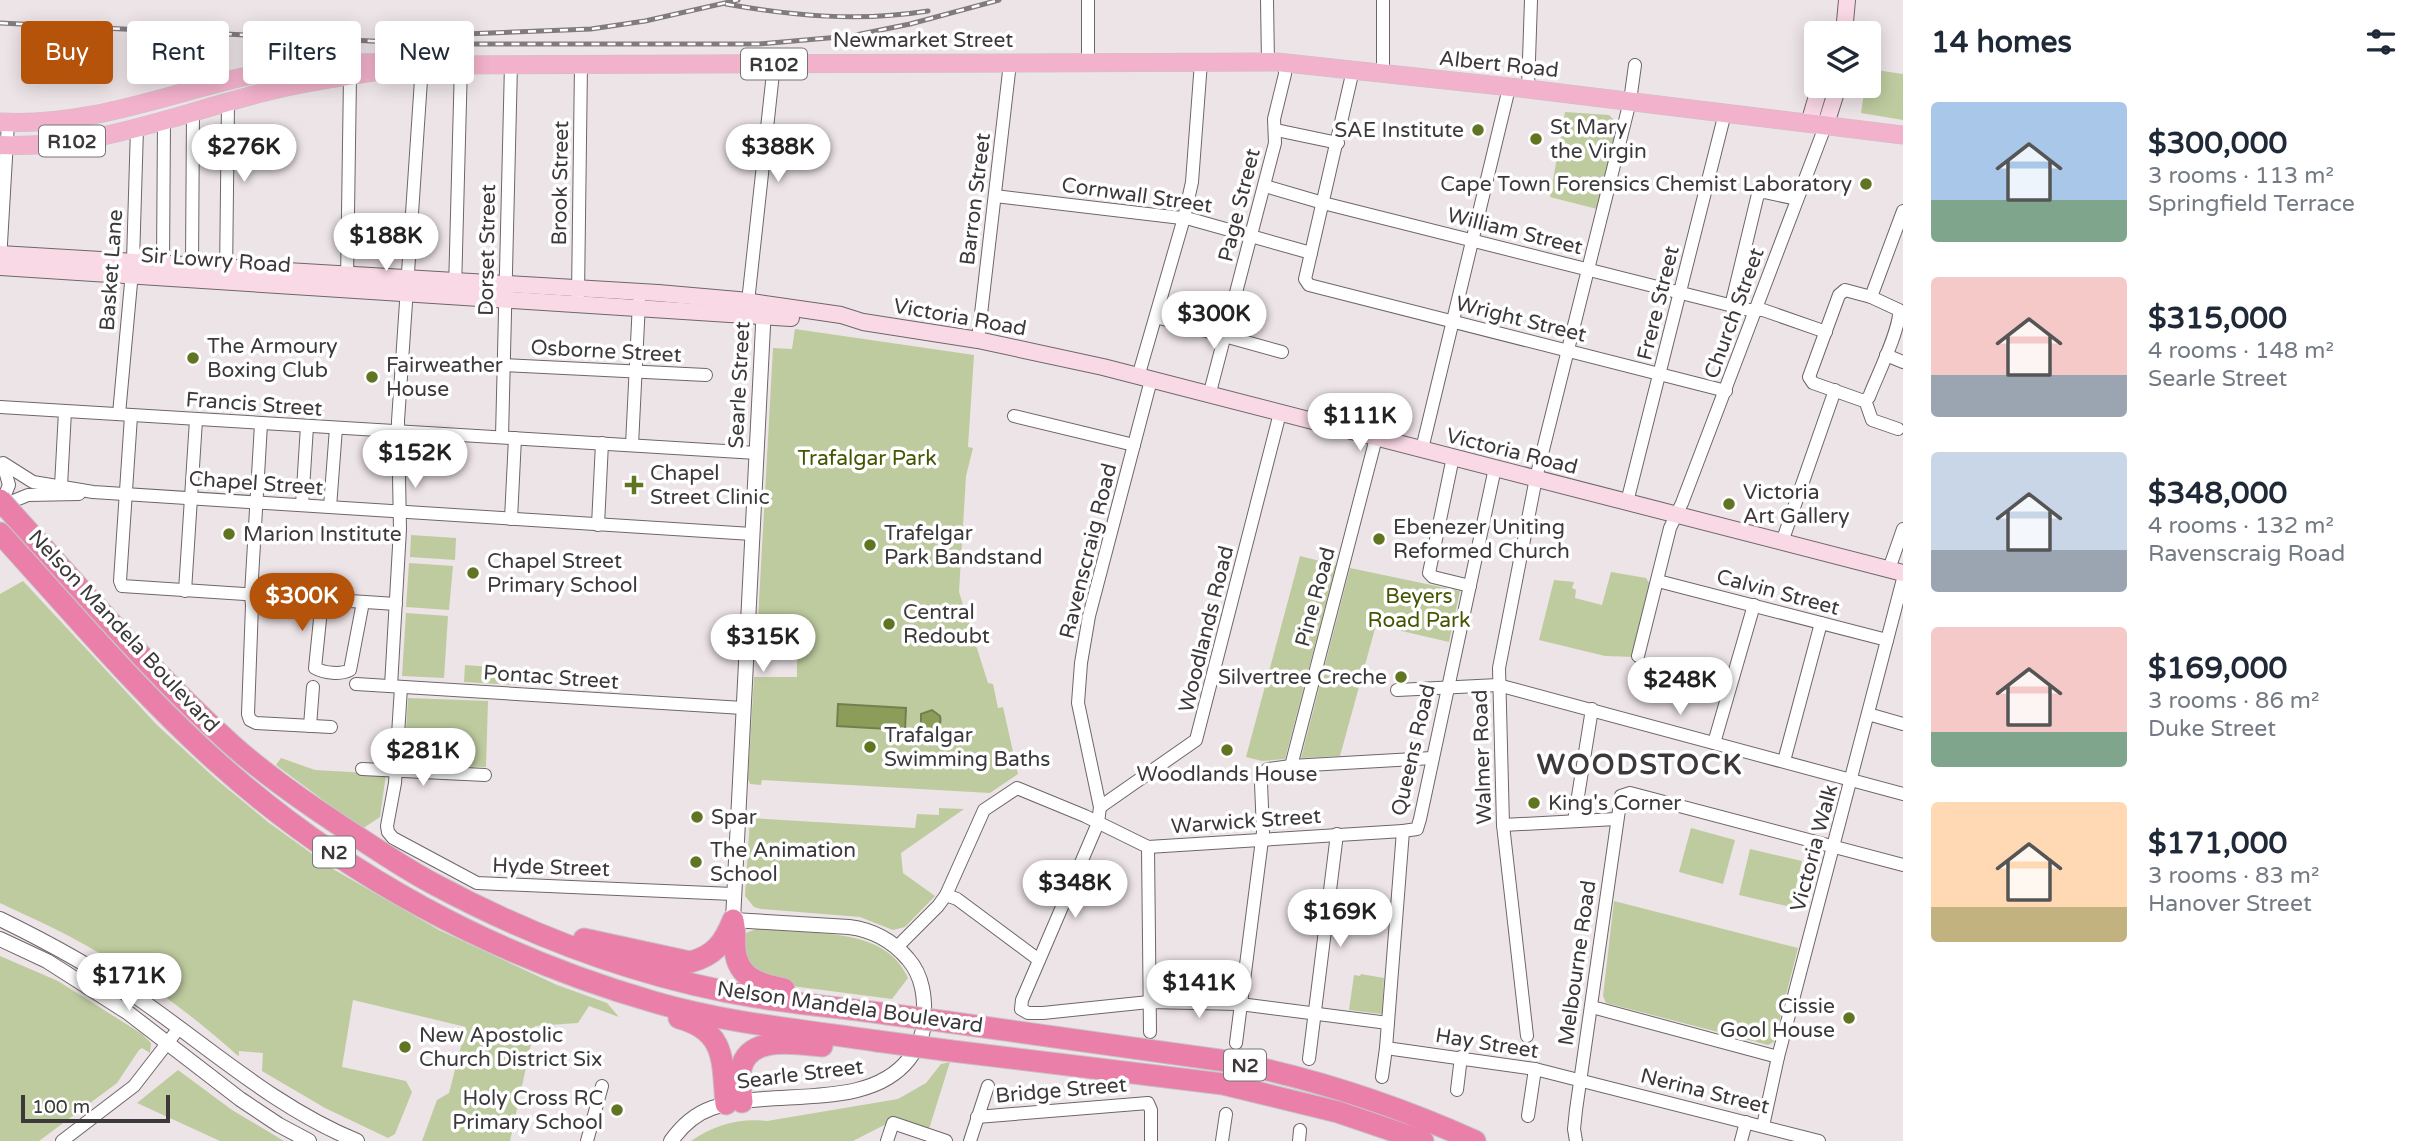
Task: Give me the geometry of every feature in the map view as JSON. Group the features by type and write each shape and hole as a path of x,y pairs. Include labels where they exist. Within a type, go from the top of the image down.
{"highway":[{"name":"Nelson Mandela Boulevard","path":"0,500 174,691 271,778 385,856 481,908 591,954 690,983 755,997 888,1011 1266,1069 1352,1093 1475,1141"},
{"name":"Nelson Mandela Boulevard","path":"0,533 156,703 256,795 338,856 418,906 545,964 673,1006 750,1023 877,1046 989,1056 1223,1084 1342,1113 1423,1141"},
{"path":"481,908 567,935 690,962 705,958 716,951 733,920"},
{"path":"733,920 735,953 740,966 747,976 759,984 888,1011"},
{"path":"545,964 580,986 645,1009 697,1023 713,1036 720,1049 734,1103"},
{"path":"734,1103 743,1062 754,1050 763,1046 877,1046"},
{"path":"1342,1113 1390,1141"}],"main road":[{"name":"Newmarket Street","path":"4,122 70,120 99,115 293,67 342,62 375,63"},
{"name":"Albert Road","path":"1088,62 1277,63 1528,89 1903,135"},
{"name":"Newmarket Street","path":"474,64 1088,62"},
{"name":"Newmarket Street","path":"3,145 48,145 137,128 298,84"},
{"path":"1817,124 1819,98"},
{"path":"1817,124 1831,98"},
{"name":"Sir Lowry Road","path":"0,254 132,268 639,299 756,309"},
{"name":"Sir Lowry Road","path":"0,267 132,268 163,263 192,265 226,274"},
{"name":"Victoria Road","path":"756,309 841,324 863,322 978,340 1145,378 1896,571"}],"street":[{"path":"1088,0 1088,62"},
{"name":"Page Street","path":"1209,396 1275,143 1275,119 1285,74 1277,63 1267,0"},
{"path":"1382,74 1383,0"},
{"path":"1528,89 1531,0"},
{"name":"Ravenscraig Road","path":"1149,1002 1043,1013 1028,1013 1021,1009 1022,1000 1098,823 1100,807 1078,703 1088,616 1133,445 1156,317 1184,218 1194,163 1201,62"},
{"name":"Barron Street","path":"978,340 1010,63"},
{"name":"Dorset Street","path":"511,64 503,365 509,437 511,519"},
{"name":"Brook Street","path":"578,296 581,64"},
{"path":"756,309 774,64"},
{"name":"Walmer Road","path":"1527,1036 1503,825 1499,668 1535,478 1630,101 1634,65"},
{"path":"1311,253 1353,70"},
{"path":"347,281 351,84"},
{"path":"396,771 399,431 421,84"},
{"path":"455,288 460,84"},
{"path":"1422,449 1509,88"},
{"path":"226,274 228,102"},
{"path":"192,265 194,112"},
{"name":"Frere Street","path":"1627,502 1725,113"},
{"path":"163,263 164,121"},
{"path":"0,261 4,122"},
{"name":"Church Street","path":"1638,656 1670,528 1678,515 1726,391 1797,199 1817,124"},
{"name":"Basket Lane","path":"137,128 120,581 122,586 185,590"},
{"path":"1276,130 1338,143"},
{"name":"William Street","path":"1265,186 1731,306 1763,310 1826,332"},
{"path":"1731,306 1758,194 1763,192 1797,199"},
{"name":"Cornwall Street","path":"995,196 1184,218 1311,253"},
{"path":"1871,297 1903,211"},
{"name":"Wright Street","path":"1311,253 1305,279 1307,284 1726,391"},
{"path":"1866,400 1813,383 1809,377 1842,292 1849,290 1899,310 1899,318 1866,400 1871,420 1898,429"},
{"path":"632,445 639,299"},
{"name":"Searle Street","path":"671,1141 684,1125 701,1113 734,1103 857,1091 878,1085 892,1076 918,1047 924,1027 925,1003 919,977 910,961 886,939 860,928 733,920 757,453 756,309"},
{"path":"1156,317 1282,352"},
{"path":"1885,355 1903,362"},
{"name":"Osborne Street","path":"503,365 706,374"},
{"path":"1782,542 1835,390"},
{"name":"Francis Street","path":"0,407 757,453"},
{"path":"61,485 65,411"},
{"name":"Woodlands Road","path":"1100,807 1196,740 1280,413"},
{"path":"1014,416 1133,445"},
{"path":"196,419 185,590 396,604"},
{"path":"261,424 251,595 253,604 248,714 250,720 256,723 331,727"},
{"path":"302,505 307,426"},
{"path":"330,507 336,428"},
{"name":"Pine Road","path":"1291,766 1376,438"},
{"path":"598,524 602,443"},
{"path":"1453,457 1429,570 1433,577 1470,586"},
{"path":"0,500 9,485 2,462"},
{"name":"Chapel Street","path":"2,462 33,482 93,492 752,534"},
{"name":"Queens Road","path":"1382,1077 1403,831 1418,826 1496,468"},
{"name":"Chapel Street","path":"0,500 28,495 58,496 93,492"},
{"path":"1896,571 1903,529"},
{"name":"Victoria Walk","path":"1763,1126 1778,1057 1903,579"},
{"name":"Calvin Street","path":"1658,581 1887,640"},
{"path":"322,600 316,668 320,671 345,673 350,670 363,602"},
{"path":"1714,743 1754,605"},
{"path":"1784,761 1821,623"},
{"name":"Pontac Street","path":"356,684 743,708"},
{"path":"1397,690 1498,685 1903,794"},
{"path":"310,726 313,687"},
{"path":"1574,821 1592,709"},
{"path":"1868,714 1903,724"},
{"path":"1236,1043 1262,839 1263,773 1268,769 1291,766 1433,758"},
{"path":"362,769 485,775"},
{"name":"Hyde Street","path":"396,771 388,832 393,838 477,883 733,894"},
{"name":"Warwick Street","path":"946,894 984,810 1015,789 1026,790 1148,847 1403,831"},
{"name":"Melbourne Road","path":"1576,1141 1575,1120 1619,799 1626,793 1834,847"},
{"path":"1503,825 1616,819"},
{"path":"1309,1059 1337,834"},
{"path":"1148,847 1150,1032"},
{"path":"1834,847 1903,865"},
{"path":"897,947 938,906 946,894 1039,960"},
{"path":"0,919 79,960 135,995 251,1083 318,1123 358,1141"},
{"path":"0,939 47,961 127,1012 240,1099 309,1141"},
{"path":"1149,1002 1240,1004 1388,1023"},
{"path":"1592,1007 1778,1057"},
{"path":"62,1141 134,1086 180,1028"},
{"name":"Hay Street","path":"1386,1048 1535,1069 1581,1080"},
{"path":"1457,1090 1461,1057"},
{"path":"1528,1116 1535,1069"},
{"name":"Nerina Street","path":"1581,1080 1819,1141"},
{"path":"587,1141 602,1086"},
{"path":"970,1141 988,1086"},
{"name":"Bridge Street","path":"977,1116 1148,1103 1151,1110 1151,1141"},
{"path":"1222,1141 1226,1114"},
{"path":"1741,1141 1746,1122"},
{"path":"887,1141 893,1123 946,1141"}],"green space":[{"path":"1881,71 1903,74 1903,120 1861,113 1863,98 1881,98"},
{"path":"1565,112 1609,115 1618,124 1597,209 1550,197"},
{"name":"Trafalgar Park","path":"795,329 974,355 968,447 973,448 966,476 959,592 988,683 993,684 998,708 1003,707 1018,774 990,793 762,780 761,785 750,784 748,779 754,677 797,677 797,658 756,656 773,348 792,349"},
{"path":"411,535 456,538 455,560 410,557"},
{"path":"1300,556 1336,565 1285,759 1262,761 1246,757"},
{"path":"409,563 453,566 449,610 406,607"},
{"name":"Beyers Road Park","path":"1350,568 1460,591 1449,642 1376,625 1340,756 1301,758"},
{"path":"1611,572 1646,578 1651,586 1633,657 1605,656 1539,640 1554,580 1574,582 1572,588 1576,590 1575,598 1602,605"},
{"path":"23,581 157,725 268,822 333,869 439,930 557,985 607,1003 619,1017 589,1006 578,1023 535,1026 510,1141 422,1141 437,1100 449,1093 466,1027 353,1000 342,1067 406,1081 412,1092 395,1134 388,1138 325,1108 262,1071 263,1053 239,1051 239,1056 237,1055 194,1018 124,968 74,939 0,903 0,594"},
{"path":"406,613 448,616 444,678 402,676"},
{"path":"465,665 517,669 515,685 464,682"},
{"path":"408,698 488,701 486,767 409,765 410,747 405,746"},
{"path":"281,758 315,770 386,774 380,817 362,829 276,765"},
{"path":"939,808 964,809 901,853 903,873 935,896 905,927 893,930 860,917 761,909 754,907 745,896 750,818 915,828 917,814 939,815"},
{"path":"1691,828 1735,840 1723,884 1679,872"},
{"path":"1750,849 1802,861 1791,907 1739,895"},
{"path":"1614,901 1798,948 1774,1042 1768,1045 1606,1003 1603,996"},
{"path":"759,928 821,933 863,940 881,948 897,960 908,978 892,999 784,985 752,973 741,941 743,934"},
{"path":"0,956 58,981 142,1034 151,1043 150,1053 142,1048 139,1050 117,1083 39,1141 0,1141"},
{"path":"1354,975 1384,978 1382,1014 1349,1010"},
{"path":"950,1062 929,1129 898,1118 853,1141 691,1141 718,1127 737,1122 767,1121 898,1099 926,1083 941,1064"},
{"path":"178,1070 232,1110 284,1141 220,1141 137,1103"}],"shaded area":[{"path":"838,704 906,708 905,730 837,726"},
{"path":"932,710 940,716 940,724 929,730 921,725 921,714"}],"railway":[{"path":"474,34 591,29 645,21 738,0"},
{"path":"0,23 432,44 759,44 851,36 910,24 999,0"},
{"path":"726,4 777,12 852,17 928,11"}],"place":[{"name":"SAE Institute","path":"1478,130"},
{"name":"St Mary the Virgin","path":"1536,139"},
{"name":"Cape Town Forensics Chemist Laboratory","path":"1866,184"},
{"name":"The Armoury Boxing Club","path":"193,358"},
{"name":"Fairweather House","path":"372,377"},
{"name":"Chapel Street Clinic","path":"634,485"},
{"name":"Victoria Art Gallery","path":"1729,504"},
{"name":"Marion Institute","path":"229,534"},
{"name":"Ebenezer Uniting Reformed Church","path":"1379,539"},
{"name":"Trafelgar Park Bandstand","path":"870,545"},
{"name":"Chapel Street Primary School","path":"473,573"},
{"name":"Central Redoubt","path":"889,624"},
{"name":"Silvertree Creche","path":"1401,677"},
{"name":"Trafalgar Swimming Baths","path":"870,747"},
{"name":"Woodlands House","path":"1227,750"},
{"name":"King's Corner","path":"1534,803"},
{"name":"Spar","path":"697,817"},
{"name":"The Animation School","path":"696,862"},
{"name":"Cissie Gool House","path":"1849,1018"},
{"name":"New Apostolic Church District Six","path":"405,1047"},
{"name":"Holy Cross RC Primary School","path":"617,1110"}],"district":[{"name":"WOODSTOCK","path":"1640,764"}]}
